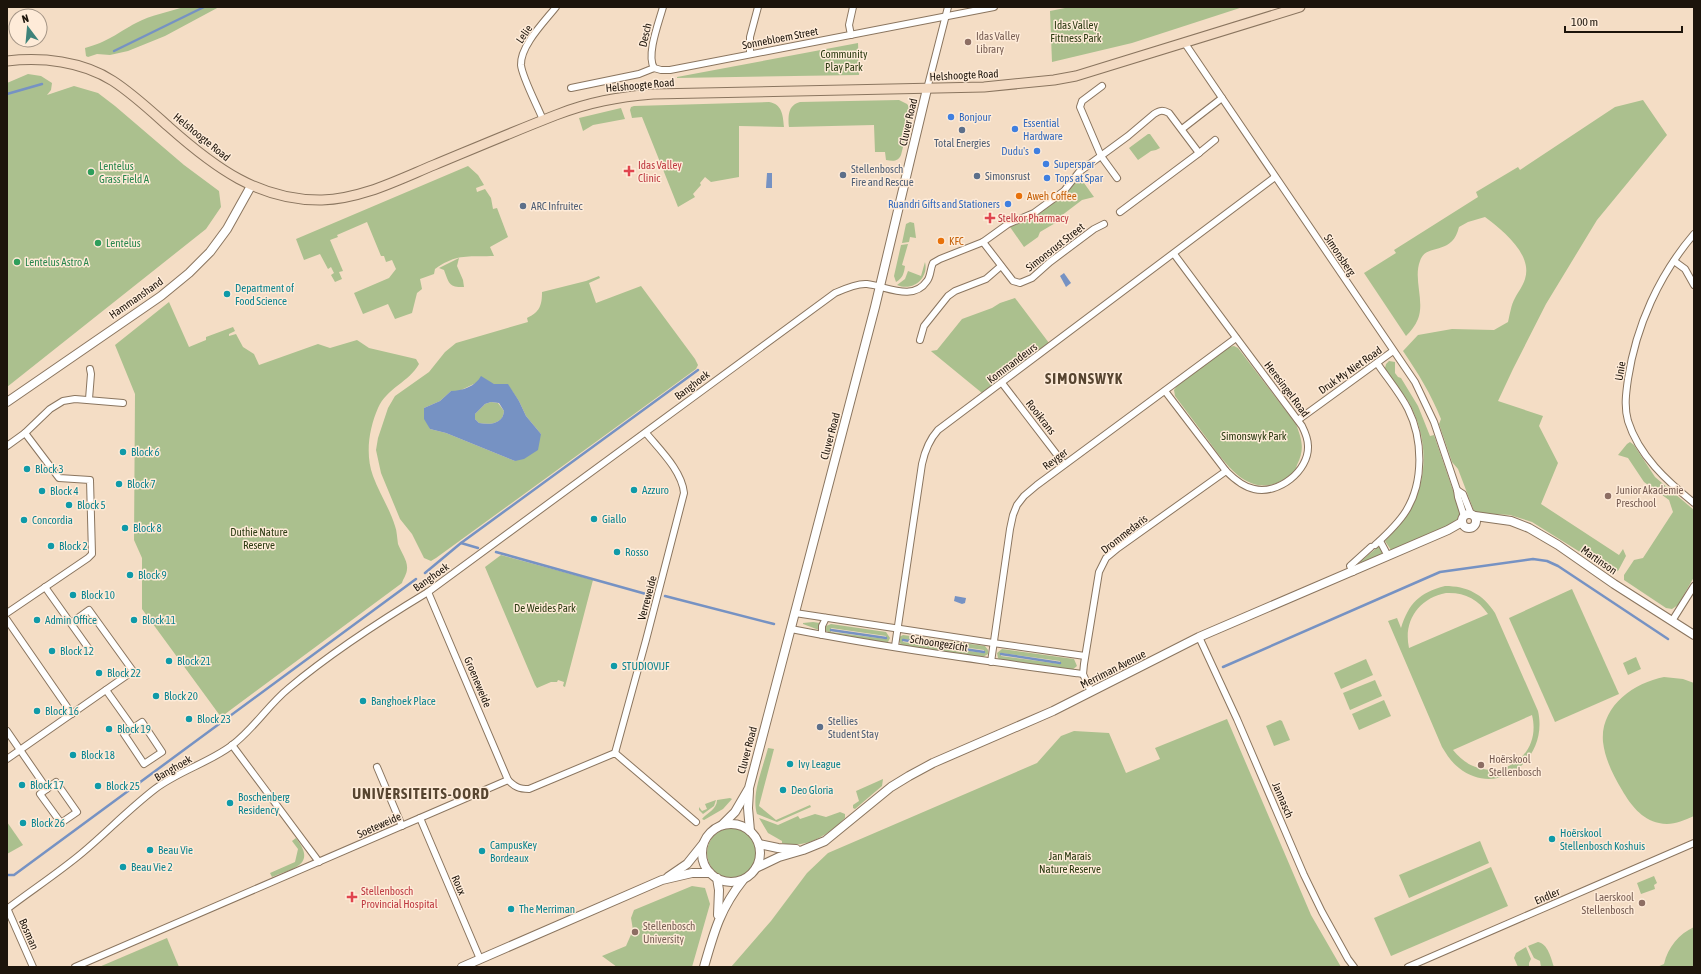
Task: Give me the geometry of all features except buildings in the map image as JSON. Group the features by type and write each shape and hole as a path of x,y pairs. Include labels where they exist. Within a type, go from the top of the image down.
{"main road":[{"name":"Helshoogte Road","path":"7,61 48,60 71,64 100,74 113,80 132,94 207,159 251,186 271,194 302,199 322,200 356,195 408,176 543,120 591,103 653,94 927,89 984,87 1054,80 1076,76 1300,7"}],"street":[{"name":"Lelie","path":"543,120 522,70 521,60 528,43 556,7"},
{"name":"Desch","path":"654,68 651,61 651,52 663,7"},
{"path":"750,54 750,37 758,7"},
{"path":"851,35 849,25 853,7"},
{"path":"927,89 948,7"},
{"name":"Sonnebloem Street","path":"571,88 639,74 654,68 670,70 994,7"},
{"name":"Simonsberg","path":"1184,42 1415,382 1434,422 1458,490 1458,497 1469,520"},
{"path":"1102,86 1082,101 1080,107 1101,156 1117,178"},
{"name":"Cluver Road","path":"750,830 748,808 749,788 880,287 927,89"},
{"path":"1182,129 1222,98"},
{"path":"880,287 908,292 916,290 927,282 933,263 983,242 1008,224 1034,214 1064,191 1079,172 1158,111 1169,113 1198,152"},
{"path":"1120,212 1215,140"},
{"name":"Kommandeurs","path":"895,646 924,453 930,439 938,430 1275,177"},
{"name":"Hammanshand","path":"7,402 161,296 189,273 210,252 227,229 251,186"},
{"name":"Simonsrust Street","path":"983,242 1013,281 1020,283 1026,282 1094,229 1104,224"},
{"name":"Unie","path":"1694,234 1674,261 1652,301 1634,347 1626,393 1626,412 1633,433 1649,460 1671,484 1694,503"},
{"name":"Heresingel Road","path":"1165,391 1226,471 1238,482 1255,489 1273,488 1291,479 1301,468 1307,457 1308,446 1305,433 1298,420 1174,254"},
{"path":"1674,261 1685,269 1694,285"},
{"path":"920,340 924,326 948,296 955,291 986,279 1001,266"},
{"name":"Banghoek","path":"7,909 83,852 117,821 155,790 174,777 232,746 288,688 356,638 428,592 835,293 860,284 880,287"},
{"name":"Reyger","path":"991,662 1013,515 1017,505 1024,496 1064,464 1236,338"},
{"name":"Druk My Niet Road","path":"1298,420 1393,351"},
{"path":"1353,572 1350,566 1390,530 1406,511 1415,489 1419,465 1419,446 1415,428 1408,409 1377,364"},
{"path":"89,399 90,370"},
{"name":"Rooikrans","path":"1002,383 1064,464"},
{"path":"7,446 63,401 89,399 123,403"},
{"path":"7,613 92,554 90,480 60,478 26,432"},
{"name":"Verreweide","path":"615,753 645,645 684,493 682,481 677,472 646,433"},
{"name":"Drommedaris","path":"1091,692 1084,674 1085,656 1097,580 1101,566 1106,558 1226,471"},
{"name":"Martinson","path":"1469,520 1511,520 1529,528 1558,545 1614,584 1694,635"},
{"name":"Merriman Avenue","path":"756,868 778,857 817,845 833,835 870,803 909,776 933,763 1054,711 1199,637 1353,572 1469,520"},
{"path":"1375,544 1388,556"},
{"path":"1672,621 1694,586"},
{"path":"45,587 89,649"},
{"name":"Groeneweide","path":"428,592 508,780"},
{"path":"7,759 133,671 89,610 71,623"},
{"name":"Schoongezicht","path":"795,613 993,644 1085,656"},
{"path":"822,635 822,626 826,618"},
{"path":"7,620 72,714"},
{"name":"Schoongezicht","path":"791,629 991,662 1084,674"},
{"name":"Jannasch","path":"1199,637 1237,720 1304,875 1322,912 1354,967"},
{"path":"106,690 133,728"},
{"path":"142,722 162,752 144,764 124,734 133,728 142,722"},
{"path":"7,731 47,788"},
{"path":"232,746 319,862"},
{"path":"508,780 515,787 529,789 615,753 696,822"},
{"path":"377,768 402,826"},
{"name":"Soeteweide","path":"75,967 508,780"},
{"path":"56,782 77,812 61,823 40,794 47,788 56,782"},
{"name":"Cluver Road","path":"722,825 735,812 749,788"},
{"name":"Roux","path":"420,818 480,959"},
{"path":"462,967 662,880 688,864 711,832 722,825 734,824 750,830 759,844 760,856 756,868 743,880 727,902 718,920 704,967"},
{"path":"704,843 702,856 703,862 713,876 720,900 718,920"},
{"name":"Endler","path":"1408,967 1694,843"},
{"name":"Merriman Avenue","path":"759,844 778,848 803,850"},
{"path":"662,880 692,873 713,876 729,882 743,880"},
{"name":"Bosman","path":"7,909 33,967"}],"green space":[{"path":"184,7 219,7 165,36 128,51 110,55 97,54 88,57 86,56 85,48 106,40 142,20"},
{"name":"Idas Valley Fittness Park","path":"1070,7 1243,7 1132,43 1052,62 1050,11"},
{"name":"Community Play Park","path":"858,43 859,75 677,78 677,77"},
{"name":"Lentelus","path":"28,74 41,76 52,83 51,90 47,95 74,86 98,93 184,165 219,191 221,207 206,229 7,387 7,83"},
{"path":"899,100 907,104 910,108 911,115 901,155 898,159 891,161 886,160 885,152 875,152 874,125 789,127 789,115 791,108 796,103 800,102"},
{"path":"1643,100 1667,135 1597,220 1546,304 1498,401 1543,416 1539,426 1558,463 1541,504 1619,555 1623,549 1626,556 1618,571 1612,572 1532,522 1510,515 1478,513 1474,511 1458,469 1452,462 1439,424 1441,419 1424,384 1403,351 1418,335 1452,329 1494,330 1508,322 1514,301 1524,282 1526,270 1525,261 1514,244 1500,229 1485,217 1468,222 1459,227 1456,236 1451,242 1423,255 1418,268 1420,312 1416,324 1406,336 1364,273 1396,253 1394,250 1478,197 1476,192 1518,167 1520,170 1615,107"},
{"path":"769,102 777,105 781,111 784,127 739,126 739,177 711,182 705,177 700,183 701,185 693,194 695,197 678,207 642,117 632,118 630,110 631,107 634,106"},
{"path":"621,108 625,119 593,125 583,131 579,118"},
{"path":"1150,134 1160,148 1151,151 1138,160 1129,148"},
{"path":"468,166 478,175 484,185 476,188 477,192 485,189 491,198 493,209 497,208 508,237 490,247 494,256 470,256 450,260 435,269 434,274 420,279 422,289 417,293 412,313 395,319 388,304 363,314 354,293 389,278 396,269 392,260 386,262 384,256 381,256 367,222 337,235 338,237 330,240 343,271 339,272 342,279 335,282 331,275 334,273 331,267 328,269 320,254 304,260 296,239"},
{"path":"1079,176 1094,197 1082,200 1061,216 1057,222 1040,232 1038,237 1024,247 1010,227 1036,216 1069,191"},
{"path":"910,222 914,223 916,238 910,237 909,242 902,243 906,224"},
{"path":"908,244 902,265 905,266 904,273 896,282 894,276 901,245"},
{"path":"459,258 457,266 463,280 464,287 455,287 450,284 444,270 439,268"},
{"path":"925,262 925,273 918,282 909,287 897,285 905,279 908,271 921,276"},
{"path":"599,276 600,278 589,283 596,303 641,286 695,359 698,365 696,369 436,558 431,561 424,558 412,534 400,519 381,473 376,450 378,438 388,408 395,396 429,372 445,352 456,343 528,322 527,318 535,313 539,308 542,292 586,281","holes":["478,382 508,385 519,401 526,416 541,434 515,461 446,433 430,429 424,408 440,401 451,391 459,391"]},
{"path":"1015,298 1049,343 982,393 931,351 937,350 962,319"},
{"name":"Duthie Nature Reserve","path":"169,302 189,347 206,340 206,337 233,327 235,331 229,334 229,336 236,334 243,347 254,354 259,365 318,344 330,348 357,340 369,348 416,359 419,364 410,376 392,390 382,401 372,424 369,442 369,459 373,476 393,520 398,544 407,566 406,575 402,583 221,717 142,609 142,558 134,540 135,394 115,345"},
{"name":"Simonswyk Park","path":"1234,346 1238,348 1296,424 1298,430 1302,444 1300,459 1293,473 1279,482 1266,485 1255,484 1234,472 1216,451 1175,396 1174,390 1177,386 1229,347"},
{"path":"1389,361 1395,362 1395,373 1401,378 1418,406 1430,436 1434,435 1460,511 1458,519 1447,526 1391,550 1385,541 1410,512 1421,481 1424,454 1419,427 1414,414 1408,401 1385,368"},
{"path":"491,402 498,403 504,411 501,419 491,424 479,423 475,419 475,414 485,404"},
{"path":"1630,442 1634,445 1655,477 1694,510 1694,577 1678,605 1672,609 1666,608 1624,580 1624,575 1634,560 1643,558 1673,512 1669,500 1644,482 1628,458 1618,455"},
{"path":"1379,546 1383,554 1364,562 1360,562"},
{"name":"De Weides Park","path":"501,555 593,580 565,687 563,686 564,682 558,680 557,682 551,682 537,688 535,685 485,567"},
{"path":"1445,586 1453,586 1474,592 1490,606 1495,613 1538,711 1539,729 1536,745 1528,758 1517,769 1504,776 1489,779 1474,776 1459,768 1449,758 1442,747 1388,621 1397,618 1401,628 1404,619 1416,600 1428,592","holes":["1446,593 1465,595 1480,604 1488,614 1409,648 1408,629 1415,612 1428,600","1532,715 1533,732 1529,746 1521,758 1509,766 1495,770 1481,769 1466,762 1453,750"]},
{"path":"1572,589 1619,694 1555,722 1509,618"},
{"path":"803,623 820,623 819,630 803,624"},
{"path":"831,624 886,632 890,638 888,642 885,643 841,637 826,631 826,626","holes":["831,628 886,636 886,639 831,632"]},
{"path":"903,635 985,646 988,650 988,654 983,657 902,646 898,640 899,637","holes":["903,639 984,650 984,653 903,642"]},
{"path":"1002,649 1074,659 1077,666 1072,670 1001,660 998,658 997,653","holes":["1001,653 1060,661 1060,664 1001,656"]},
{"path":"1636,657 1641,669 1628,675 1623,663"},
{"path":"1366,659 1373,675 1341,689 1334,673"},
{"path":"1664,677 1683,679 1694,683 1694,816 1668,824 1647,819 1633,806 1613,773 1603,742 1603,729 1607,718 1621,699 1630,691 1641,685"},
{"path":"1375,680 1382,696 1350,710 1343,693"},
{"path":"1384,700 1391,716 1359,730 1352,714"},
{"name":"Jan Marais Nature Reserve","path":"1227,719 1311,915 1341,967 731,967 771,921 807,873 828,853 1037,763 1061,736 1074,731 1109,733 1126,773 1160,759 1155,748"},
{"path":"1280,720 1282,721 1290,740 1274,746 1266,726"},
{"path":"768,748 774,749 759,806 776,820 810,805 811,807 777,822 757,814 755,798"},
{"path":"883,779 882,786 855,809 853,808 853,805 859,801 856,791"},
{"path":"732,799 723,809 704,820 702,819 714,808 717,800"},
{"path":"716,800 714,806 703,814 699,810 699,807 702,811 707,809 705,804"},
{"path":"840,812 845,814 845,818 832,830 808,842 791,845 782,843 782,841 768,833 759,818 778,825 798,816 800,819 815,814 826,817"},
{"path":"7,822 23,845 7,854"},
{"path":"727,828 737,828 750,835 757,848 757,858 750,871 737,878 727,878 718,874 711,867 707,858 707,848 711,839 718,832"},
{"path":"296,838 302,847 304,854 303,860 295,868 272,877 270,873 295,862 298,849 292,841"},
{"path":"1480,841 1489,863 1409,898 1399,875"},
{"path":"1491,867 1508,906 1391,956 1374,918"},
{"path":"1654,876 1657,883 1654,885 1655,889 1641,894 1637,883"},
{"path":"692,886 705,888 710,904 692,967 617,967 602,956 626,946 633,930 631,918 634,910"},
{"path":"1694,927 1694,967 1657,967 1664,964 1668,952 1679,937"},
{"path":"167,938 179,967 99,967"},
{"path":"1538,942 1547,948 1554,967 1541,967 1540,961 1534,958 1528,946"},
{"path":"1526,947 1531,959 1529,967 1518,967 1514,958 1516,953"}],"water":[{"path":"767,173 772,173 772,188 766,188"},
{"path":"1064,273 1071,283 1066,287 1060,276"},
{"path":"481,376 494,384 508,384 519,401 526,416 541,434 538,450 524,459 515,461 446,433 430,429 424,419 424,408 440,401 451,391 468,387 479,380","holes":["491,402 499,403 504,411 499,421 491,424 483,424 479,423 475,419 475,414 485,404"]},
{"path":"955,596 966,598 965,603 962,604 954,601"}],"waterway":[{"path":"114,51 204,7"},
{"path":"7,94 42,84"},
{"path":"425,573 461,543 698,370"},
{"path":"461,543 478,548"},
{"path":"496,552 646,594"},
{"path":"1223,667 1440,572 1533,559 1547,561 1558,566 1668,639"},
{"path":"7,875 14,875 416,579"},
{"path":"665,596 774,624"},
{"path":"831,630 886,638"},
{"path":"903,640 984,652"},
{"path":"1001,654 1060,663"}],"place":[{"name":"Idas Valley Library","path":"968,42"},
{"name":"Bonjour","path":"951,117"},
{"name":"Essential Hardware","path":"1015,129"},
{"name":"Total Energies","path":"962,130"},
{"name":"Dudu's","path":"1037,151"},
{"name":"Superspar","path":"1046,164"},
{"name":"Idas Valley Clinic","path":"629,171"},
{"name":"Lentelus Grass Field A","path":"91,172"},
{"name":"Stellenbosch Fire and Rescue","path":"843,175"},
{"name":"Simonsrust","path":"977,176"},
{"name":"Tops at Spar","path":"1047,178"},
{"name":"Aweh Coffee","path":"1019,196"},
{"name":"Ruandri Gifts and Stationers","path":"1008,204"},
{"name":"ARC Infruitec","path":"523,206"},
{"name":"Stelkor Pharmacy","path":"990,218"},
{"name":"KFC","path":"941,241"},
{"name":"Lentelus","path":"98,243"},
{"name":"Lentelus Astro A","path":"17,262"},
{"name":"Department of Food Science","path":"227,294"},
{"name":"Block 6","path":"123,452"},
{"name":"Block 3","path":"27,469"},
{"name":"Block 7","path":"119,484"},
{"name":"Azzuro","path":"634,490"},
{"name":"Block 4","path":"42,491"},
{"name":"Junior Akademie Preschool","path":"1608,496"},
{"name":"Block 5","path":"69,505"},
{"name":"Giallo","path":"594,519"},
{"name":"Concordia","path":"24,520"},
{"name":"Block 8","path":"125,528"},
{"name":"Block 2","path":"51,546"},
{"name":"Rosso","path":"617,552"},
{"name":"Block 9","path":"130,575"},
{"name":"Block 10","path":"73,595"},
{"name":"Admin Office","path":"37,620"},
{"name":"Block 11","path":"134,620"},
{"name":"Block 12","path":"52,651"},
{"name":"Block 21","path":"169,661"},
{"name":"STUDIOVIJF","path":"614,666"},
{"name":"Block 22","path":"99,673"},
{"name":"Block 20","path":"156,696"},
{"name":"Banghoek Place","path":"363,701"},
{"name":"Block 16","path":"37,711"},
{"name":"Block 23","path":"189,719"},
{"name":"Stellies Student Stay","path":"820,727"},
{"name":"Block 19","path":"109,729"},
{"name":"Block 18","path":"73,755"},
{"name":"Ivy League","path":"790,764"},
{"name":"Hoërskool Stellenbosch","path":"1481,765"},
{"name":"Block 17","path":"22,785"},
{"name":"Block 25","path":"98,786"},
{"name":"Deo Gloria","path":"783,790"},
{"name":"Boschenberg Residency","path":"230,803"},
{"name":"Block 26","path":"23,823"},
{"name":"Hoërskool Stellenbosch Koshuis","path":"1552,839"},
{"name":"Beau Vie","path":"150,850"},
{"name":"CampusKey Bordeaux","path":"482,851"},
{"name":"Beau Vie 2","path":"123,867"},
{"name":"Stellenbosch Provincial Hospital","path":"352,897"},
{"name":"Laerskool Stellenbosch","path":"1642,903"},
{"name":"The Merriman","path":"511,909"},
{"name":"Stellenbosch University","path":"635,932"}],"district":[{"name":"SIMONSWYK","path":"1084,379"},
{"name":"UNIVERSITEITS-OORD","path":"421,794"}]}
